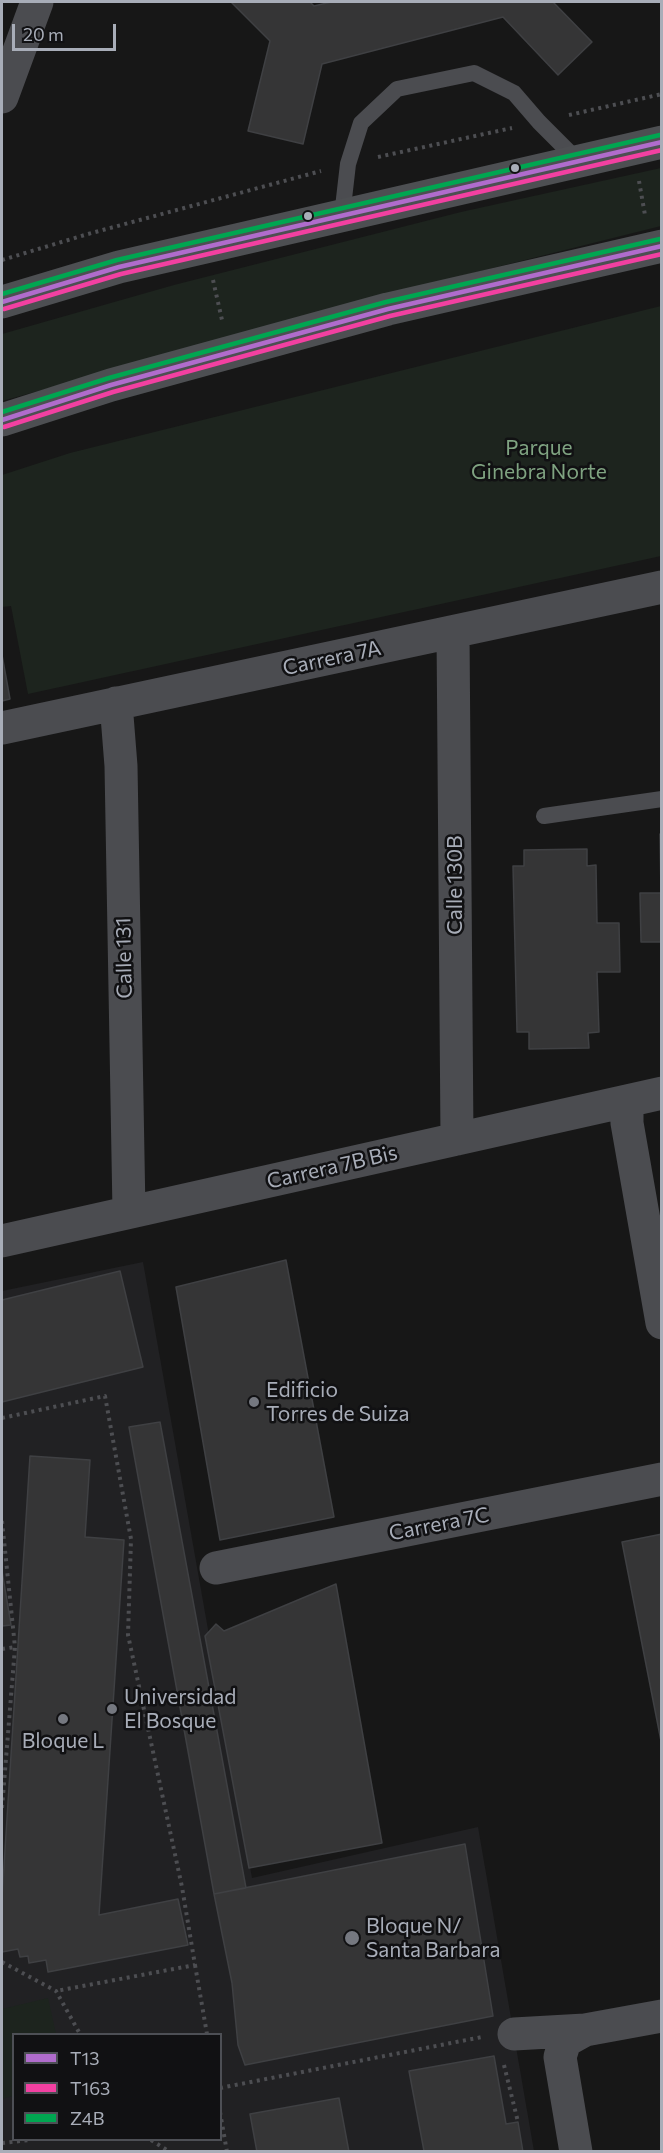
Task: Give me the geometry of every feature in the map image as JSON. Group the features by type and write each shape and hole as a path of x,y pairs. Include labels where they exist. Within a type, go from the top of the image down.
{"main road":[{"path":"2,302 119,267 647,145"},
{"path":"2,420 101,388 388,309 657,247"}],"street":[{"path":"2,96 37,2"},
{"name":"Carrera 7A","path":"2,728 662,587"},
{"name":"Calle 130B","path":"453,632 457,1139"},
{"name":"Calle 131","path":"116,703 121,766 129,1212"},
{"name":"Carrera 7B Bis","path":"2,1241 662,1093"},
{"path":"627,1101 627,1123 662,1323"},
{"name":"Carrera 7C","path":"216,1568 662,1479"},
{"path":"501,2042 662,2016"},
{"path":"576,2151 560,2058 565,2041 585,2030"}],"lane":[{"path":"342,216 348,164 361,123 397,89 474,73 514,93 577,160"},
{"path":"544,816 662,799"}],"path":[{"path":"647,145 657,247"},
{"path":"205,247 230,352"},
{"path":"2,1418 105,1396 131,1539 128,1635 182,1887 207,2033"},
{"path":"2,1521 15,1647 2,1808"},
{"path":"2,1649 15,1647"},
{"path":"2,1962 56,1991 79,2033"},
{"path":"56,1991 195,1965"},
{"path":"222,2088 501,2042 518,2122"},
{"path":"222,2123 227,2151"},
{"path":"154,2141 170,2151"}],"shaded area":[{"name":"Universidad El Bosque","path":"143,1262 252,1878 478,1827 534,2151 2,2151 2,1291"}],"green space":[{"path":"661,168 661,226 413,288 2,401 2,334 174,285 461,212"},
{"name":"Parque Ginebra Norte","path":"661,306 661,556 28,694 11,606 2,607 2,475 70,453"},
{"path":"48,1998 56,2033 12,2033 12,2096 2,2099 2,2009"}],"building":[{"path":"231,2 310,2 314,6 331,2 553,2 592,42 558,75 503,17 322,64 303,144 248,131 270,41"},
{"path":"2,655 10,699 2,701"},
{"path":"660,834 662,834 662,942 641,942 640,893 661,893"},
{"path":"587,849 587,866 596,865 597,923 619,923 620,972 597,972 599,1032 588,1033 589,1048 529,1049 529,1032 517,1032 513,866 524,866 524,850"},
{"name":"Edificio Torres de Suiza","path":"286,1260 334,1517 220,1540 176,1287"},
{"path":"120,1271 143,1367 2,1402 2,1300"},
{"path":"160,1422 246,1888 214,1894 129,1427"},
{"name":"Bloque L","path":"30,1456 90,1460 85,1537 124,1540 99,1915 178,1899 188,1945 48,1972 46,1960 29,1963 28,1956 20,1957 18,1949 2,1952 2,1897"},
{"path":"662,1534 662,1746 622,1542"},
{"path":"2,1571 11,1625 2,1626"},
{"path":"336,1584 382,1843 249,1868 205,1636 216,1624 224,1631"},
{"name":"Bloque N/ Santa Barbara","path":"465,1844 493,2016 245,2065 238,2045 232,1983 214,1894"},
{"path":"494,2056 506,2124 518,2122 523,2152 422,2152 424,2151 409,2071"},
{"path":"339,2098 349,2152 257,2152 250,2114"}],"transit line":[{"name":"Z4B","path":"2,294 117,260 660,135"},
{"name":"T13","path":"2,302 119,267 662,142"},
{"name":"T163","path":"4,309 121,274 662,150"},
{"name":"Z4B","path":"2,412 109,378 386,302 660,239"},
{"name":"T13","path":"2,420 111,385 388,309 662,246"},
{"name":"T163","path":"4,427 113,392 390,316 662,254"}],"place":[{"name":"Edificio Torres de Suiza","path":"254,1402"},
{"name":"Universidad El Bosque","path":"112,1709"},
{"name":"Bloque L","path":"63,1719"},
{"name":"Bloque N/ Santa Barbara","path":"352,1938"}]}
